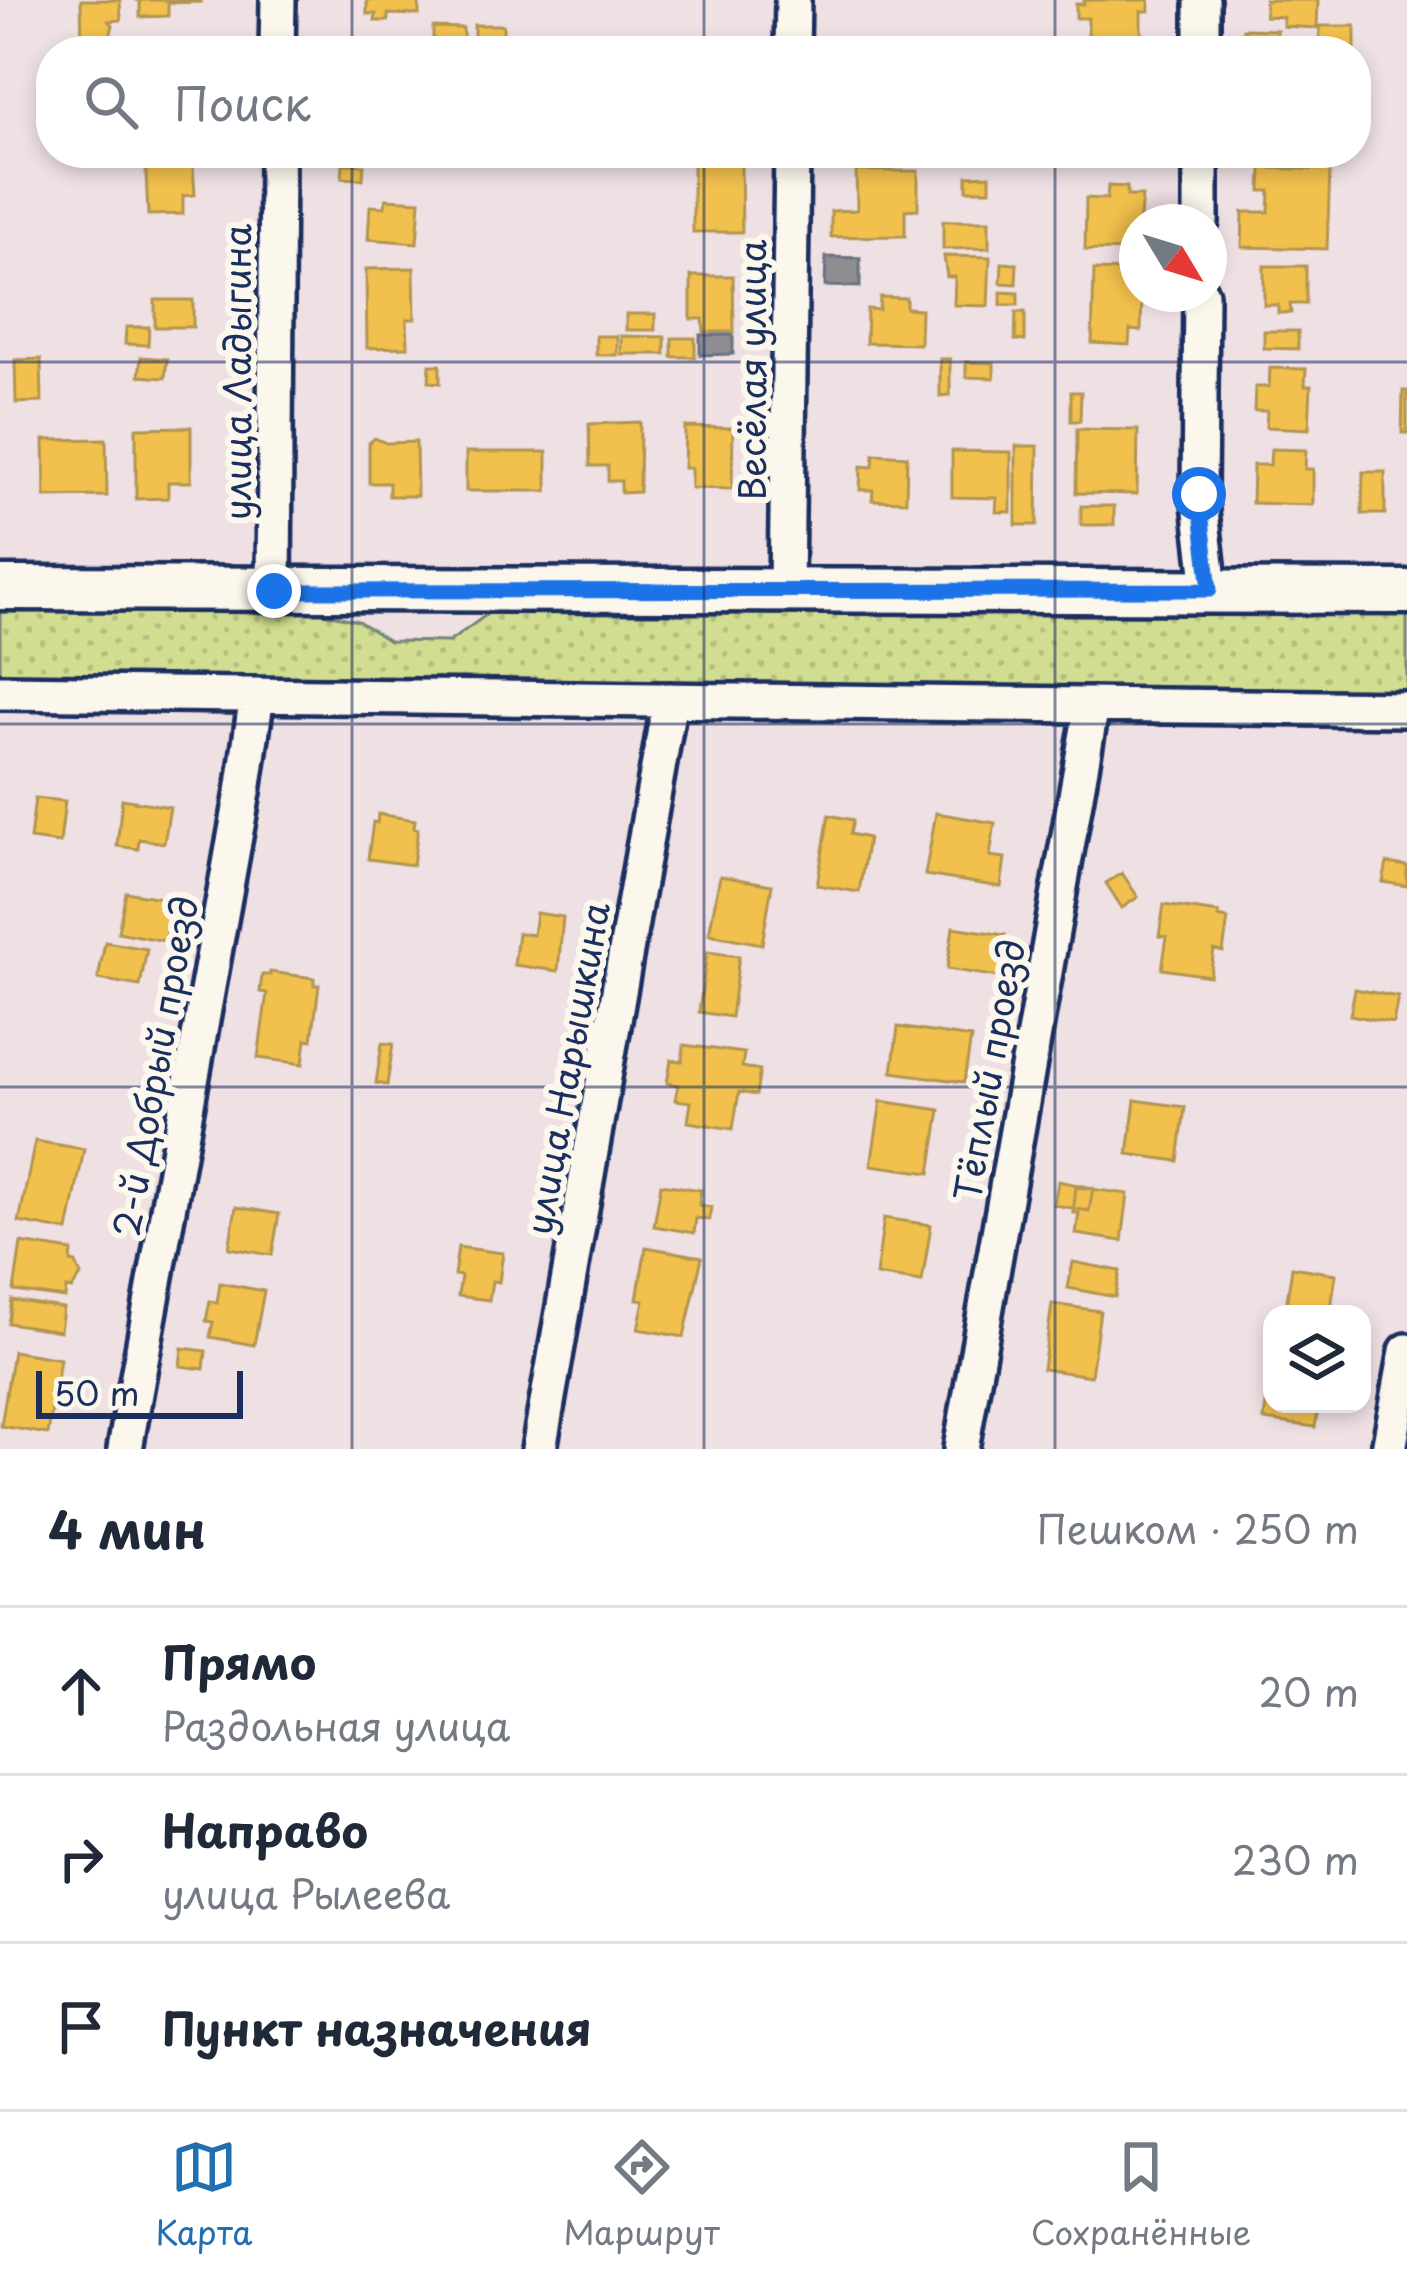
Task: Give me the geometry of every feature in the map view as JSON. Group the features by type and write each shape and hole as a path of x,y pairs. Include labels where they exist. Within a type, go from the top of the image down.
{"street":[{"path":"278,0 278,36"},
{"path":"792,36 793,0"},
{"path":"1202,0 1202,36"},
{"name":"улица Ладыгина","path":"274,591 277,168"},
{"name":"Весёлая улица","path":"786,588 792,168"},
{"path":"1201,204 1202,168"},
{"path":"1201,312 1199,494 1210,590"},
{"path":"0,588 1407,592"},
{"path":"0,692 1407,709"},
{"name":"2-й Добрый проезд","path":"124,1449 244,792 257,695"},
{"name":"улица Нарышкина","path":"539,1449 670,700"},
{"name":"Тёплый проезд","path":"961,1449 1092,705"},
{"path":"1390,1449 1407,1351"}],"green space":[{"path":"0,598 265,600 358,621 389,641 449,642 493,610 543,606 1407,605 1407,690 0,676"}],"building: Жильё":[{"path":"81,0 120,0 121,20 109,21 113,25 110,36 82,36"},
{"path":"135,0 201,2 168,3 168,16 140,17 140,1"},
{"path":"367,0 419,0 419,15 388,14 388,21 375,21 376,14 367,14"},
{"path":"1084,0 1149,0 1149,11 1141,11 1141,36 1088,36 1088,18 1076,18 1076,4"},
{"path":"1265,0 1318,0 1317,28 1283,26 1283,17 1265,16"},
{"path":"474,25 503,25 503,36 474,36"},
{"path":"1320,26 1355,26 1355,36 1320,36"},
{"path":"433,27 463,28 463,36 433,36"},
{"path":"1243,29 1277,30 1277,36 1243,36"},
{"path":"146,168 193,168 195,195 183,196 183,214 148,215"},
{"path":"343,168 364,168 363,179 342,178"},
{"path":"693,168 741,168 742,232 693,232"},
{"path":"1262,168 1330,170 1327,249 1242,247 1243,212 1269,212 1270,191 1261,191"},
{"path":"856,171 918,171 918,209 905,210 905,236 831,237 831,211 857,210"},
{"path":"990,175 990,190 967,190 967,176"},
{"path":"1108,186 1127,187 1127,196 1142,196 1141,204 1119,204 1119,251 1085,250 1086,198 1107,199"},
{"path":"386,199 420,201 417,243 368,239 370,206 385,207"},
{"path":"943,221 989,221 989,248 943,249"},
{"path":"944,256 990,257 988,306 954,305 955,277 947,277"},
{"path":"1002,263 1017,264 1016,284 1001,283"},
{"path":"1264,266 1306,266 1306,304 1290,304 1291,313 1278,313 1278,305 1264,305"},
{"path":"414,268 415,319 407,319 408,347 367,348 366,269"},
{"path":"1094,270 1119,271 1119,312 1142,312 1141,331 1130,330 1129,345 1092,343"},
{"path":"691,276 733,276 734,332 704,332 703,319 691,319"},
{"path":"1001,292 1018,293 1018,305 1001,305"},
{"path":"880,297 906,298 906,308 921,309 920,344 866,343 867,309 879,310"},
{"path":"155,300 193,300 193,327 155,327"},
{"path":"1016,312 1025,312 1025,341 1015,340"},
{"path":"626,314 655,314 655,330 626,330"},
{"path":"126,327 149,327 148,345 125,344"},
{"path":"1264,331 1298,331 1298,349 1264,348"},
{"path":"596,336 617,336 617,355 596,355"},
{"path":"621,336 665,337 665,354 621,354"},
{"path":"672,338 695,338 695,357 672,357"},
{"path":"141,357 167,359 165,378 139,376"},
{"path":"41,359 42,402 16,403 15,360"},
{"path":"940,359 950,359 950,395 940,396"},
{"path":"966,362 994,363 994,378 966,377"},
{"path":"430,365 440,365 440,383 429,382"},
{"path":"1270,368 1306,369 1305,386 1311,386 1309,429 1266,427 1267,411 1254,411 1255,387 1269,387"},
{"path":"1403,391 1407,391 1407,433 1402,433"},
{"path":"1071,392 1081,392 1080,421 1071,421"},
{"path":"640,422 639,492 621,493 621,481 608,481 608,466 590,466 589,424"},
{"path":"191,427 191,482 168,482 168,498 136,499 136,428"},
{"path":"685,427 733,428 732,489 691,488 691,468 684,468"},
{"path":"1077,429 1138,430 1137,494 1076,493"},
{"path":"375,438 386,443 416,442 417,496 389,496 389,483 369,483 369,443"},
{"path":"106,439 107,496 45,497 44,440"},
{"path":"1016,446 1038,446 1037,525 1016,525"},
{"path":"1271,449 1306,450 1305,469 1313,469 1313,505 1252,503 1253,465 1270,465"},
{"path":"952,451 1011,452 1011,512 996,512 997,498 952,497"},
{"path":"466,452 547,452 547,491 466,491"},
{"path":"874,454 907,456 906,501 872,500 873,490 860,490 861,466 873,467"},
{"path":"1363,472 1385,472 1385,514 1362,514"},
{"path":"1081,506 1114,506 1114,525 1081,525"},
{"path":"35,798 65,801 60,843 30,839"},
{"path":"122,799 170,807 164,843 139,839 138,849 117,846"},
{"path":"936,813 995,823 990,856 1005,858 1001,887 925,875"},
{"path":"378,814 415,820 413,865 368,859"},
{"path":"829,815 853,820 850,834 868,838 859,892 817,885"},
{"path":"1387,863 1407,866 1407,886 1383,882"},
{"path":"1122,873 1138,897 1122,908 1106,883"},
{"path":"720,876 772,885 762,944 709,934"},
{"path":"126,892 172,900 165,941 118,932"},
{"path":"1164,905 1219,913 1218,917 1228,919 1223,952 1214,950 1210,976 1162,969 1167,937 1159,936"},
{"path":"536,913 563,917 558,971 514,965 518,933 533,935"},
{"path":"953,927 1005,935 999,977 947,969"},
{"path":"105,942 147,949 140,986 98,979"},
{"path":"707,952 739,956 731,1017 699,1012"},
{"path":"262,975 314,978 314,985 319,985 312,1040 306,1039 303,1064 258,1058 267,993 260,992"},
{"path":"1355,989 1398,997 1393,1023 1350,1015"},
{"path":"898,1027 971,1038 964,1082 892,1072"},
{"path":"382,1043 393,1044 387,1085 376,1083"},
{"path":"684,1045 744,1053 742,1067 760,1070 756,1095 739,1092 733,1129 688,1122 691,1102 675,1100 678,1085 667,1083 671,1060 682,1061"},
{"path":"1135,1100 1185,1107 1178,1161 1128,1154"},
{"path":"881,1101 940,1110 930,1173 871,1165"},
{"path":"35,1141 84,1149 68,1231 19,1222"},
{"path":"1058,1181 1093,1188 1089,1211 1054,1205"},
{"path":"661,1184 701,1190 699,1205 711,1207 709,1220 696,1218 694,1233 654,1226"},
{"path":"1076,1187 1128,1194 1122,1241 1076,1234"},
{"path":"236,1207 279,1214 272,1255 229,1248"},
{"path":"884,1218 931,1225 922,1282 876,1275"},
{"path":"21,1243 72,1251 71,1262 81,1276 72,1289 66,1288 65,1298 14,1291"},
{"path":"458,1247 503,1253 499,1282 492,1281 489,1300 458,1296 461,1276 454,1275"},
{"path":"646,1247 702,1257 684,1337 638,1329 644,1300 637,1299"},
{"path":"1073,1262 1120,1271 1115,1297 1068,1288"},
{"path":"1292,1267 1336,1274 1331,1305 1286,1305"},
{"path":"220,1283 264,1291 254,1345 210,1337 213,1322 206,1321 210,1301 217,1303"},
{"path":"12,1300 63,1308 60,1331 8,1323"},
{"path":"1052,1304 1100,1311 1091,1376 1043,1369"},
{"path":"182,1348 206,1351 204,1369 180,1366"},
{"path":"13,1351 60,1359 48,1434 1,1426"},
{"path":"1265,1413 1317,1413 1315,1427 1264,1420"}],"building: Промзона":[{"path":"826,257 860,258 860,287 825,286"},
{"path":"700,335 733,335 733,354 700,355"}],"route":[{"path":"274,591 1210,590 1199,494"}]}
